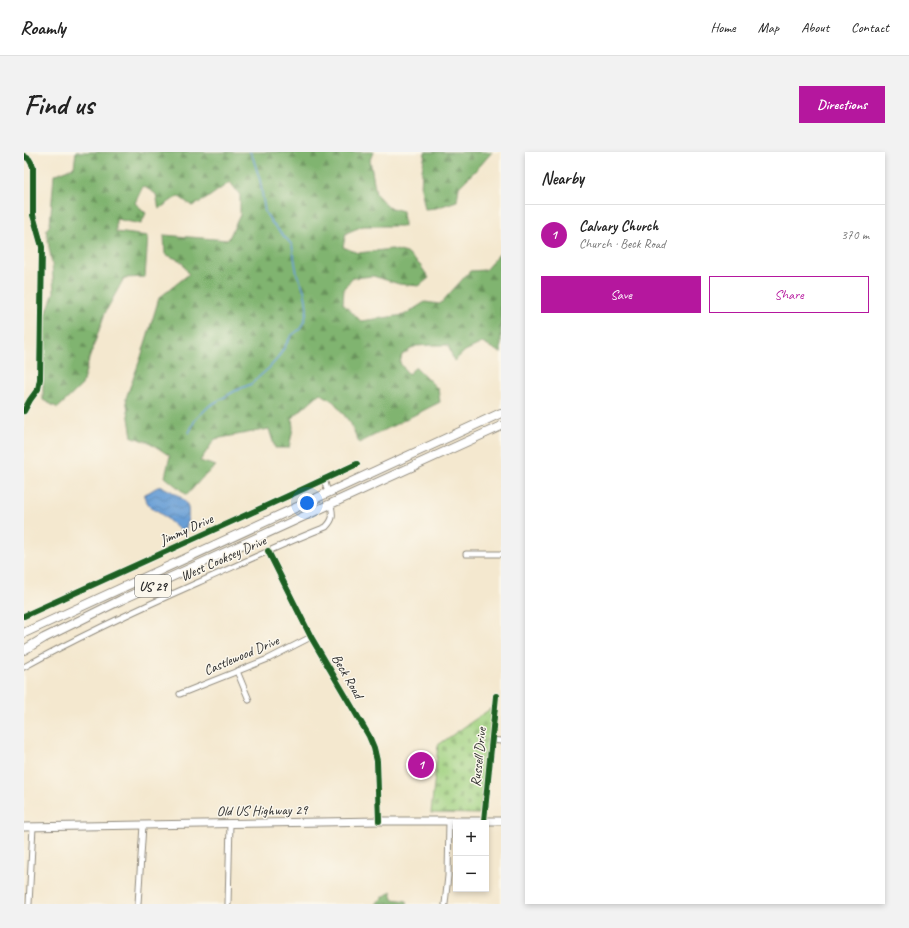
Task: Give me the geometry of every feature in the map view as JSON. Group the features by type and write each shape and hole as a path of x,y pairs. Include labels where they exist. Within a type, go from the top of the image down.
{"highway":[{"name":"US 29","path":"24,633 501,413"},
{"name":"US 29","path":"24,650 44,638 121,600 501,426"}],"main road":[{"name":"Old US Highway 29","path":"24,827 450,821"},
{"name":"Old US Highway 29","path":"489,821 501,821"}],"street":[{"path":"24,156 29,159 33,166 33,215 42,248 40,380 38,389 24,411"},
{"name":"Jimmy Drive","path":"24,616 357,464"},
{"path":"324,479 328,493"},
{"name":"West Cooksey Drive","path":"24,667 54,650 122,616 326,527 331,522 331,505"},
{"name":"Beck Road","path":"268,551 311,637 369,736 374,748 377,761 379,821"},
{"path":"466,554 501,554"},
{"name":"Castlewood Drive","path":"180,694 268,659 311,637"},
{"path":"237,671 249,700"},
{"name":"Russell Drive","path":"484,820 496,696"},
{"path":"491,740 501,741"},
{"path":"445,904 448,876 450,821"},
{"path":"228,904 230,823"},
{"path":"138,904 143,825"},
{"path":"29,904 33,827"}],"green space":[{"path":"76,152 373,152 370,160 376,194 388,207 403,211 404,226 363,226 346,233 343,247 358,253 392,249 407,253 420,265 429,278 419,286 399,284 373,276 353,278 344,288 343,304 361,321 404,315 425,302 440,304 470,271 485,270 501,252 501,353 482,343 465,351 454,361 448,345 416,346 402,355 400,363 408,374 416,367 438,389 440,402 359,443 351,424 334,402 320,393 292,418 293,428 289,448 275,448 269,429 215,439 200,461 216,466 202,478 187,495 165,477 170,456 149,442 132,437 126,398 141,357 159,298 189,274 181,261 165,254 164,235 228,240 240,215 240,195 230,182 206,199 192,206 178,196 159,209 156,194 143,186 135,203 146,213 141,224 116,219 116,232 148,236 145,277 124,278 105,313 89,359 82,385 58,408 43,400 43,323 54,292 52,264 46,230 50,225 54,175 74,167"},
{"path":"425,152 492,152 459,187 457,201 436,208 425,209 421,188"},
{"path":"493,707 480,814 431,813 438,745"},
{"path":"391,891 393,899 407,901 408,904 375,904"}],"water":[{"path":"161,486 177,495 187,504 188,520 186,533 184,534 158,511 152,509 147,502 144,496 145,494"}],"waterway":[{"path":"189,433 195,420 209,406 235,391 251,384 269,368 278,358 291,336 300,329 305,319 307,309 306,300 304,290 297,274 292,245 272,223 265,212 260,180 250,152"}],"cycle path":[{"path":"24,156 29,159 33,166 33,215 42,247 40,379 38,389 24,411"},
{"path":"24,616 357,464"},
{"path":"268,551 311,637 369,736 374,748 377,761 379,821"},
{"path":"484,820 496,696"}],"place":[{"name":"Calvary Church","path":"421,765"}]}
